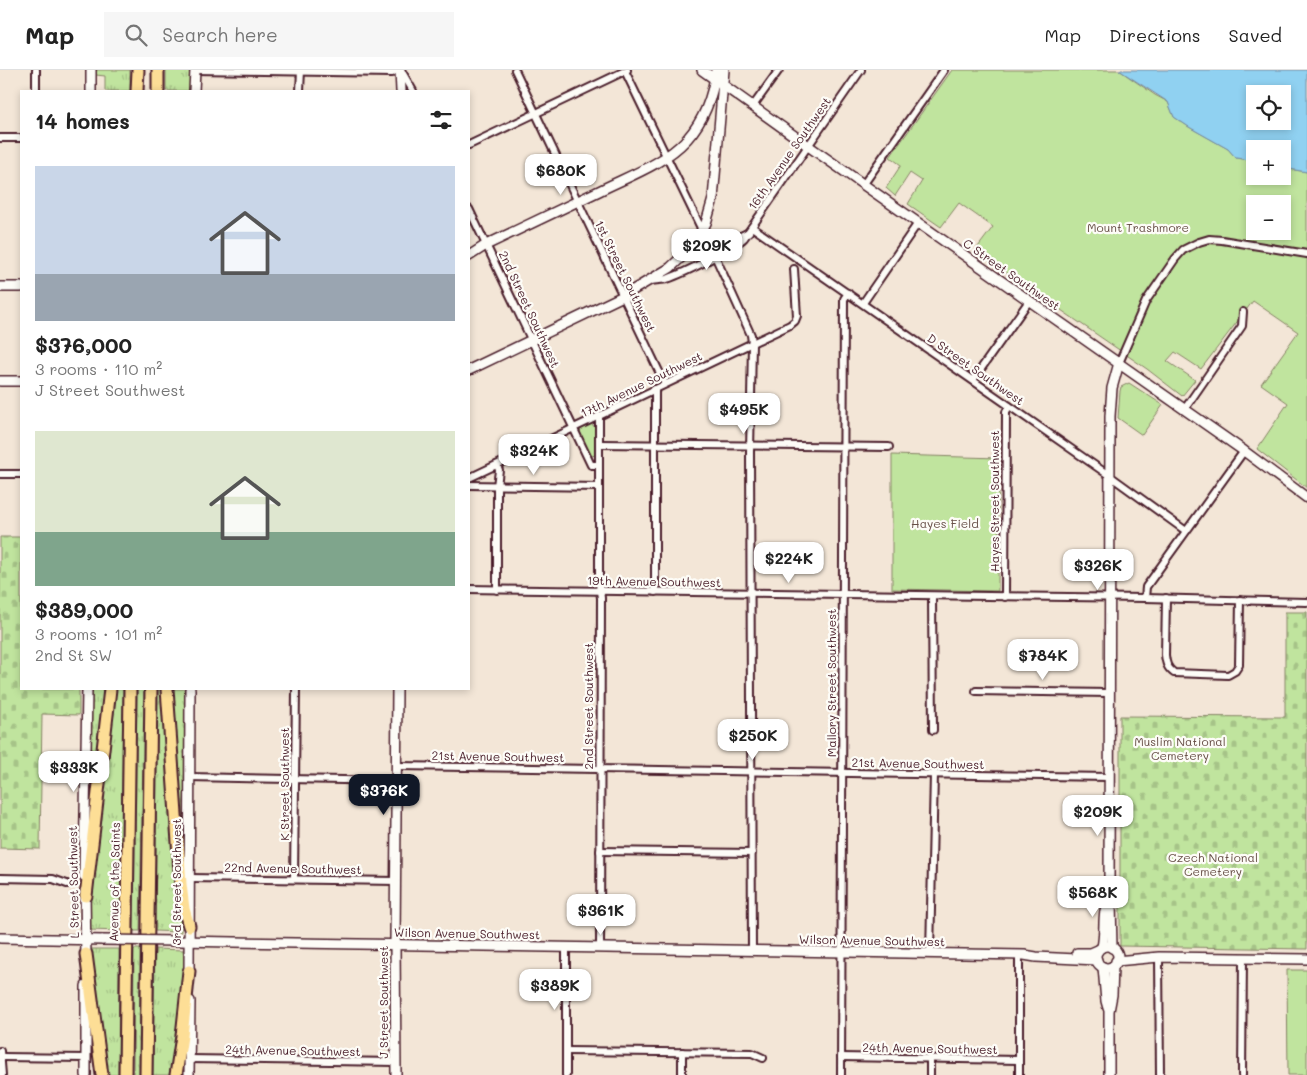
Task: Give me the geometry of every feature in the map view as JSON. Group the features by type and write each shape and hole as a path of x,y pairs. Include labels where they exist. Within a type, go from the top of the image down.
{"highway":[{"path":"137,90 138,70"},
{"path":"158,70 158,90"},
{"path":"86,896 110,690"},
{"name":"Avenue of the Saints","path":"125,1075 130,690"},
{"path":"146,1075 151,690"},
{"path":"167,690 181,884 184,908 189,926"},
{"path":"86,954 102,1075"},
{"path":"176,1075 189,971"}],"main road":[{"path":"91,70 91,90"},
{"path":"194,90 195,70"},
{"name":"C Street Southwest","path":"702,70 715,74 723,85 808,146 1244,451 1307,498"},
{"path":"470,370 623,296 650,281 682,258 702,230 710,211 715,188 724,70"},
{"path":"399,71 401,90"},
{"path":"470,255 486,245 667,157 688,138 700,122 708,104 715,74"},
{"path":"0,287 20,287"},
{"path":"1108,1075 1109,1011 1112,995 1114,957 1111,902 1109,898 1110,397 1118,363"},
{"path":"0,380 20,381"},
{"name":"L Street Southwest","path":"86,1075 86,896 84,843 87,690"},
{"name":"3rd Street Southwest","path":"189,1075 190,690"},
{"name":"J Street Southwest","path":"396,1075 397,690"},
{"path":"1109,898 1105,906 1104,939 1096,956 1100,964 1109,1011"},
{"name":"Wilson Avenue Southwest","path":"0,938 1022,955 1100,964 1107,968 1114,957 1106,946 1087,953 1032,952 1022,955"},
{"path":"1114,957 1307,959"}],"street":[{"path":"36,70 36,90"},
{"path":"195,70 392,73 399,71 412,90"},
{"name":"1st Street Southwest","path":"515,70 664,384"},
{"path":"470,145 626,70 702,230"},
{"path":"753,106 778,70"},
{"name":"16th Avenue Southwest","path":"650,281 668,278 739,243 751,230 861,70"},
{"path":"863,185 944,70"},
{"path":"300,90 301,71"},
{"path":"0,138 20,138"},
{"name":"2nd Street Southwest","path":"470,212 591,465 599,465"},
{"path":"863,303 918,224"},
{"name":"D Street Southwest","path":"751,230 848,292 1186,531"},
{"path":"1118,363 1146,301 1183,250 1209,239 1307,254"},
{"path":"714,256 751,335 752,342 750,446 752,950"},
{"name":"17th Avenue Southwest","path":"470,478 790,325 797,316 794,269"},
{"name":"Mallory Street Southwest","path":"841,1075 843,952 844,299 848,292"},
{"path":"973,380 1029,301"},
{"path":"1184,410 1242,326 1242,312"},
{"path":"655,389 655,592"},
{"name":"Hayes Street Southwest","path":"1005,597 1006,412 1010,406"},
{"name":"2nd Street Southwest","path":"599,416 600,948"},
{"path":"599,444 889,447"},
{"path":"1145,598 1146,587 1244,451"},
{"path":"496,590 497,486 499,470 497,465"},
{"path":"0,474 20,474"},
{"path":"470,485 599,487"},
{"name":"19th Avenue Southwest","path":"470,589 1166,598 1307,602"},
{"path":"932,596 933,730"},
{"path":"1166,598 1165,655 1169,670 1174,673 1228,675 1235,671 1239,664 1240,600"},
{"name":"K Street Southwest","path":"294,880 296,690"},
{"path":"976,691 1109,693"},
{"name":"21st Avenue Southwest","path":"397,766 1110,777"},
{"path":"930,953 934,774"},
{"path":"189,777 396,781"},
{"path":"600,851 752,853"},
{"path":"0,878 53,879 67,884"},
{"name":"22nd Avenue Southwest","path":"189,878 396,881"},
{"path":"566,947 566,1075"},
{"path":"1019,1075 1022,955"},
{"path":"1160,957 1160,1075"},
{"path":"1242,958 1242,1075"},
{"path":"566,1051 752,1053 763,1058"},
{"path":"682,1052 682,1075"},
{"path":"2,1075 1,1054 86,1058"},
{"name":"24th Avenue Southwest","path":"841,1057 1019,1060"},
{"name":"24th Avenue Southwest","path":"189,1059 396,1062"},
{"path":"930,1059 930,1075"}],"green space":[{"path":"96,70 130,70 130,90 105,90 105,76 96,75"},
{"path":"166,70 190,70 190,90 166,90"},
{"name":"Mount Trashmore","path":"952,70 1119,70 1168,102 1174,117 1228,149 1236,158 1246,160 1246,185 1291,185 1291,169 1307,172 1307,488 1257,449 1288,403 1261,384 1298,332 1253,301 1201,369 1175,352 1167,361 1195,380 1182,396 1147,369 975,251 993,227 959,203 941,227 908,204 922,181 910,173 895,196 886,188 901,165 890,157"},
{"path":"1129,383 1163,405 1142,435 1118,418 1121,387"},
{"path":"591,424 595,427 595,454 593,456 590,455 580,432 581,429"},
{"name":"Hayes Field","path":"892,455 999,458 998,591 892,589"},
{"path":"0,537 20,537 20,690 79,690 79,715 42,714 40,849 0,848"},
{"name":"Czech National Cemetery","path":"1285,612 1307,612 1307,949 1120,946 1120,716 1285,717"},
{"path":"92,690 108,690 88,844 87,827 91,766"},
{"path":"113,690 123,690 120,931 90,930 89,896"},
{"path":"137,690 144,690 140,931 134,931"},
{"path":"158,690 165,690 181,932 155,931"},
{"path":"170,690 186,690 184,829 186,878"},
{"path":"91,949 119,949 118,1075 105,1075"},
{"path":"134,949 140,949 139,1075 133,1075"},
{"path":"155,949 185,950 185,974 174,1075 153,1075"},
{"path":"1287,970 1307,970 1307,1075 1288,1075"}],"water":[{"path":"1119,70 1307,70 1307,172 1291,169 1291,140 1246,140 1246,160 1236,158 1228,149 1174,117 1168,102"}],"park label":[{"name":"Muslim National Cemetery","path":"1180,748"}]}
